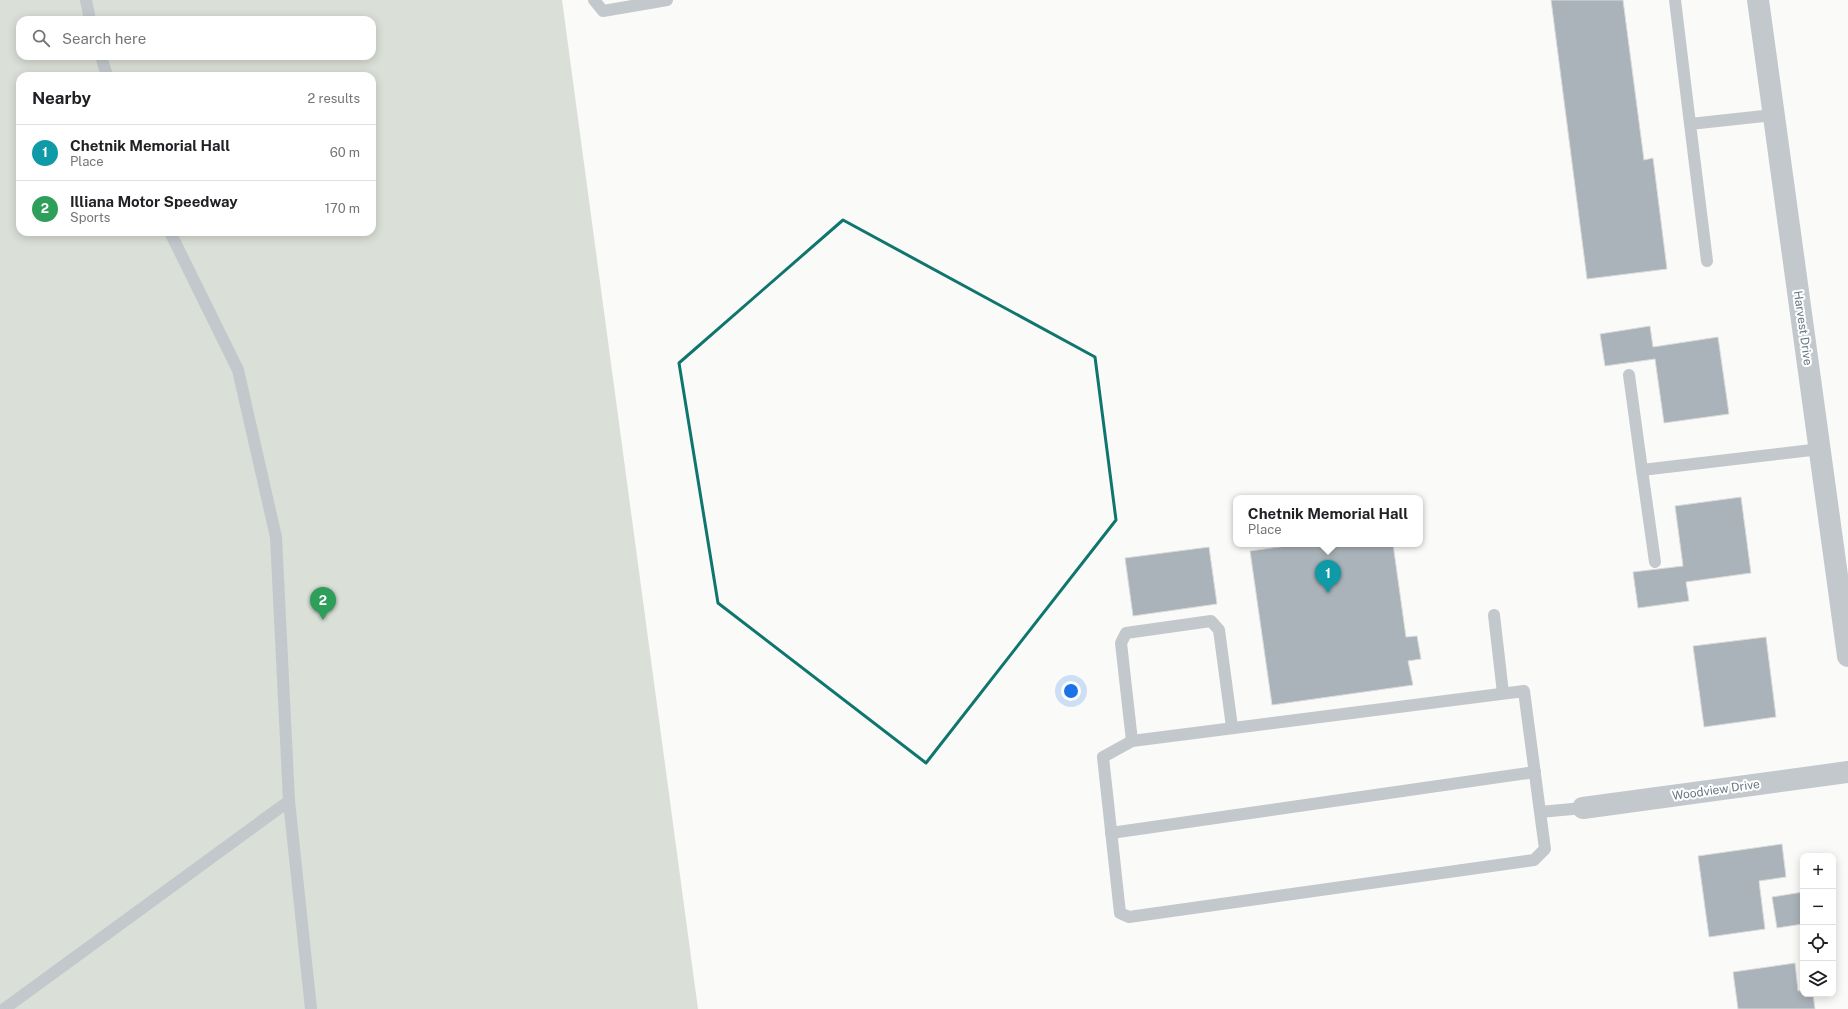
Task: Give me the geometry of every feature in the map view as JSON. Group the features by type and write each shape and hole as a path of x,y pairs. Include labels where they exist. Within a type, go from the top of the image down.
{"street":[{"name":"Harvest Drive","path":"1758,0 1846,626 1848,656"},
{"name":"Woodview Drive","path":"1583,808 1848,772"}],"lane":[{"path":"86,0 89,16"},
{"path":"594,0 603,11 667,0"},
{"path":"1675,0 1707,261"},
{"path":"102,60 106,72"},
{"path":"1690,124 1773,115"},
{"path":"172,236 238,370 276,537 289,800 311,1009"},
{"path":"1629,375 1655,562"},
{"path":"1642,470 1820,449"},
{"path":"1494,615 1503,693"},
{"path":"1132,740 1121,643 1126,633 1211,621 1219,630 1232,727"},
{"path":"1524,691 1545,849 1534,860 1129,917 1120,913 1103,757 1132,740 1503,693 1524,691"},
{"path":"1111,834 1535,772"},
{"path":"4,1009 289,800"},
{"path":"1540,812 1583,808"}],"highlighted area":[{"path":"843,220 1095,357 1116,520 926,763 718,603 679,363"}],"shaded area":[{"path":"0,0 562,0 698,1009 0,1009"}],"building":[{"path":"1551,0 1623,0 1644,160 1653,158 1667,269 1587,279"},
{"path":"1650,326 1653,347 1718,337 1729,414 1664,423 1655,359 1605,366 1600,334"},
{"path":"1741,497 1751,573 1686,582 1689,601 1638,608 1633,572 1683,566 1675,506"},
{"path":"1209,547 1217,604 1133,616 1125,558"},
{"path":"1279,547 1393,547 1406,637 1417,636 1421,659 1408,661 1413,685 1272,705 1250,551"},
{"path":"1766,637 1776,717 1704,727 1693,646"},
{"path":"1782,844 1786,877 1759,881 1765,929 1709,937 1698,856"},
{"path":"1800,892 1800,924 1777,928 1772,897"},
{"path":"1795,963 1800,997 1813,997 1815,1009 1738,1009 1733,972"}],"place":[{"name":"Chetnik Memorial Hall","path":"1328,593"},
{"name":"Illiana Motor Speedway","path":"323,620"}]}
